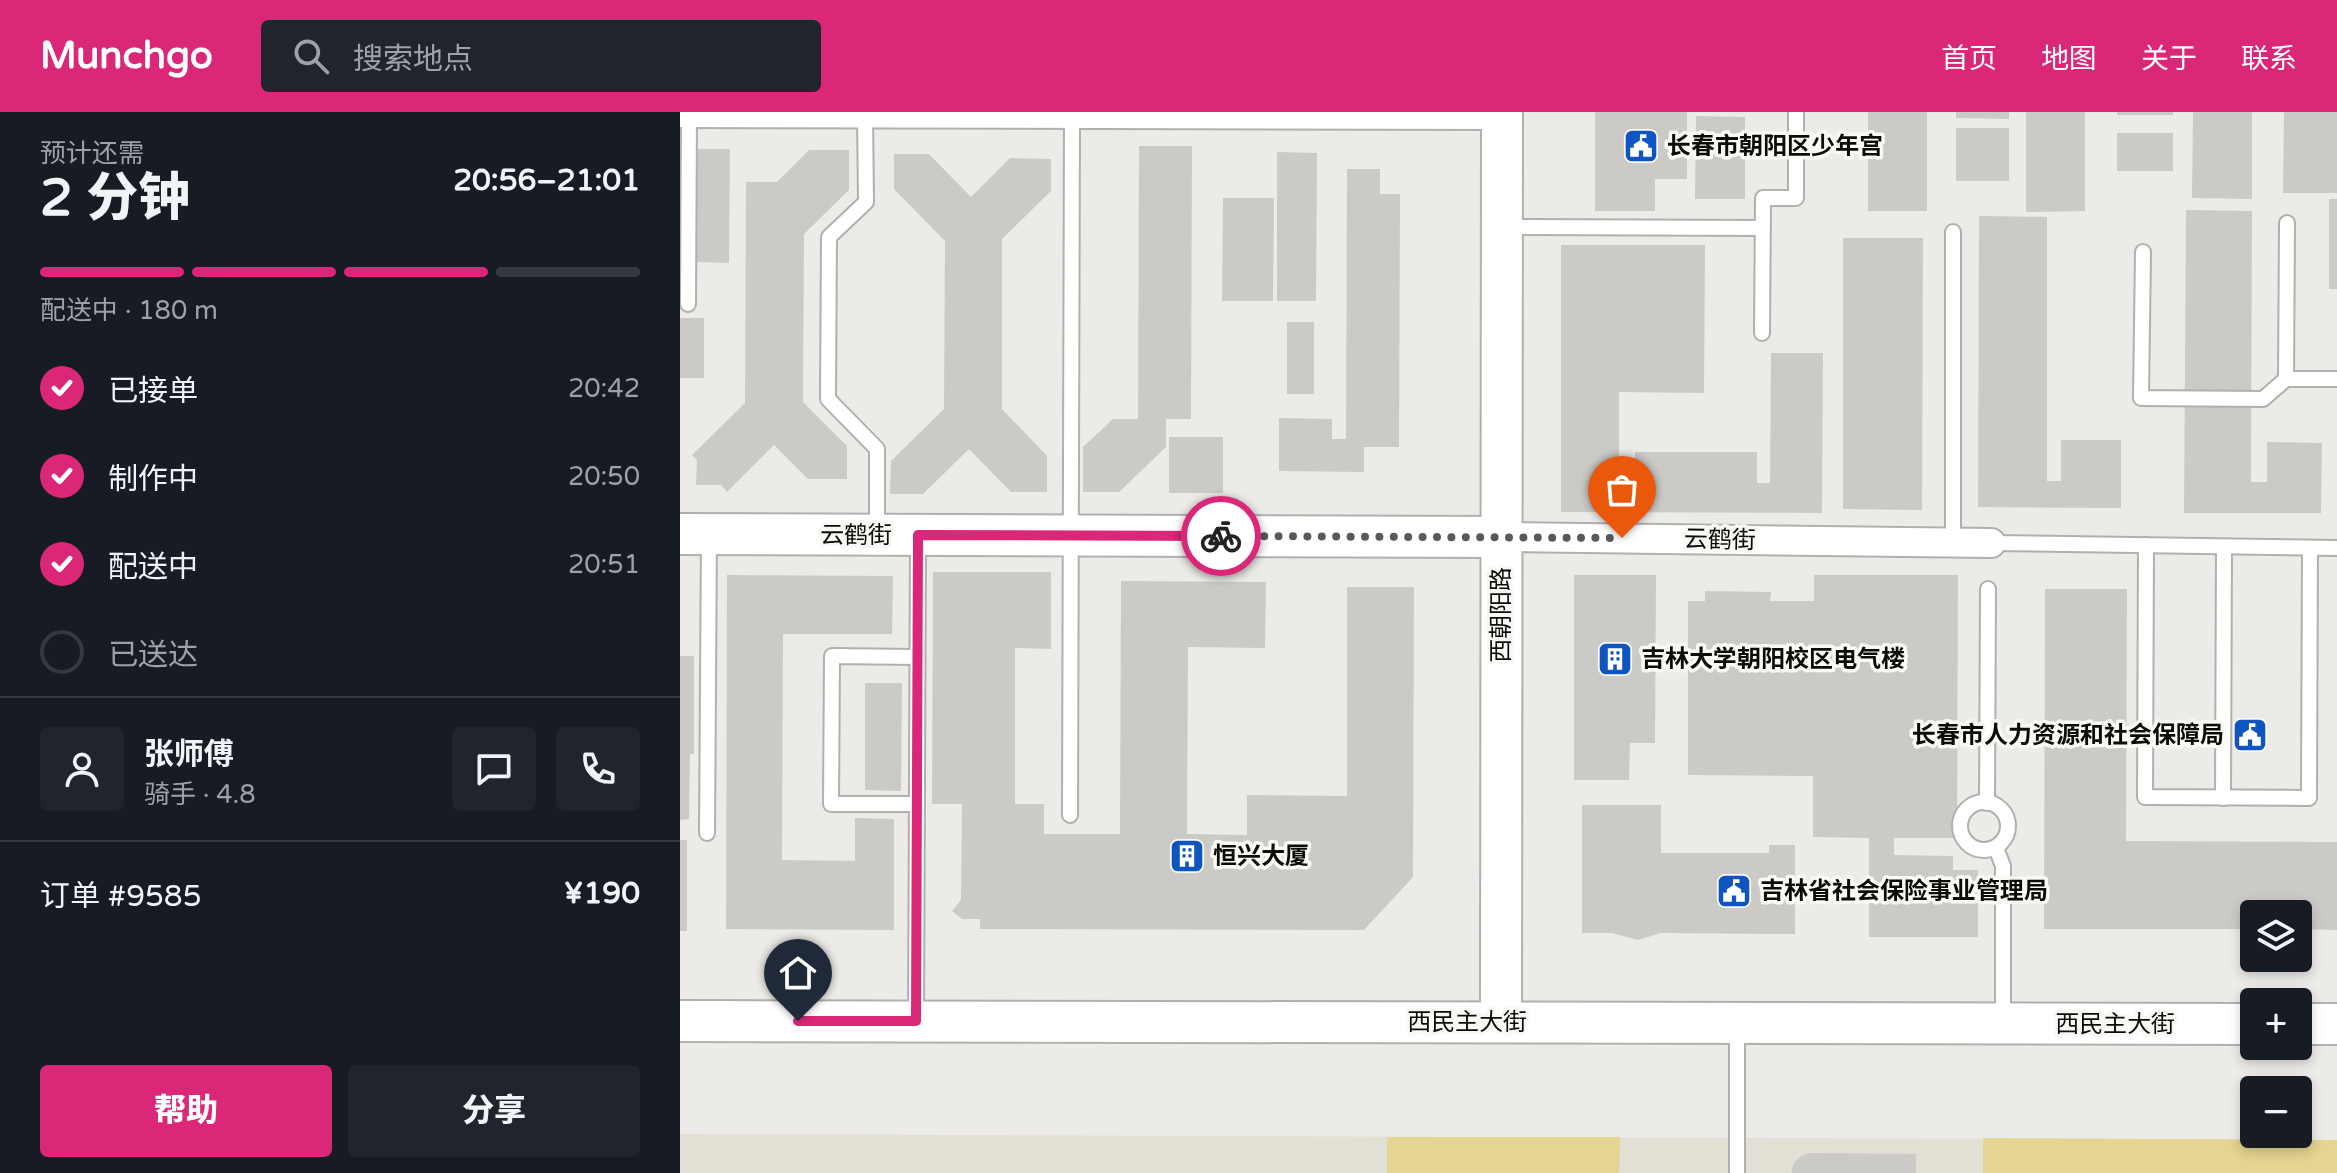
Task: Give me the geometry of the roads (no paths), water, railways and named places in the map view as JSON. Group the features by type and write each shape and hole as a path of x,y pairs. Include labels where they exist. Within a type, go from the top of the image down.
{"main road":[{"name":"西朝阳路","path":"1501,1022 1502,114"},
{"name":"云鹤街","path":"694,534 1502,537"},
{"name":"西民主大街","path":"680,1021 2240,1024"},
{"path":"2312,1024 2337,1024"}],"street":[{"path":"684,113 1502,114"},
{"name":"云鹤街","path":"1502,537 1991,543"}],"lane":[{"path":"1762,333 1763,198 1796,198 1796,112"},
{"path":"684,113 688,304"},
{"path":"865,114 866,202 829,237 828,399 877,449 877,535"},
{"path":"1070,815 1072,114"},
{"path":"2286,379 2287,223"},
{"path":"1502,227 1763,228"},
{"path":"1953,232 1953,543"},
{"path":"2143,252 2141,398 2263,399 2286,379 2337,379"},
{"path":"694,534 707,833"},
{"path":"916,1021 918,535"},
{"path":"1991,543 2337,548"},
{"path":"2146,545 2145,797 2309,798 2310,548"},
{"path":"2223,798 2224,547"},
{"path":"1987,803 1988,589"},
{"path":"917,657 832,656 831,804 917,804"},
{"path":"1987,803 2003,811 2008,821 2008,832 2003,842 1987,850 1970,846 1960,826 1963,815 1971,806 1987,803"},
{"path":"1996,848 2003,866 2003,1023"},
{"path":"1737,1023 1737,1173"}],"place":[{"name":"长春市朝阳区少年宫","path":"1641,146"},
{"name":"吉林大学朝阳校区电气楼","path":"1615,659"},
{"name":"长春市人力资源和社会保障局","path":"2250,735"},
{"name":"恒兴大厦","path":"1187,856"},
{"name":"吉林省社会保险事业管理局","path":"1734,891"}]}
